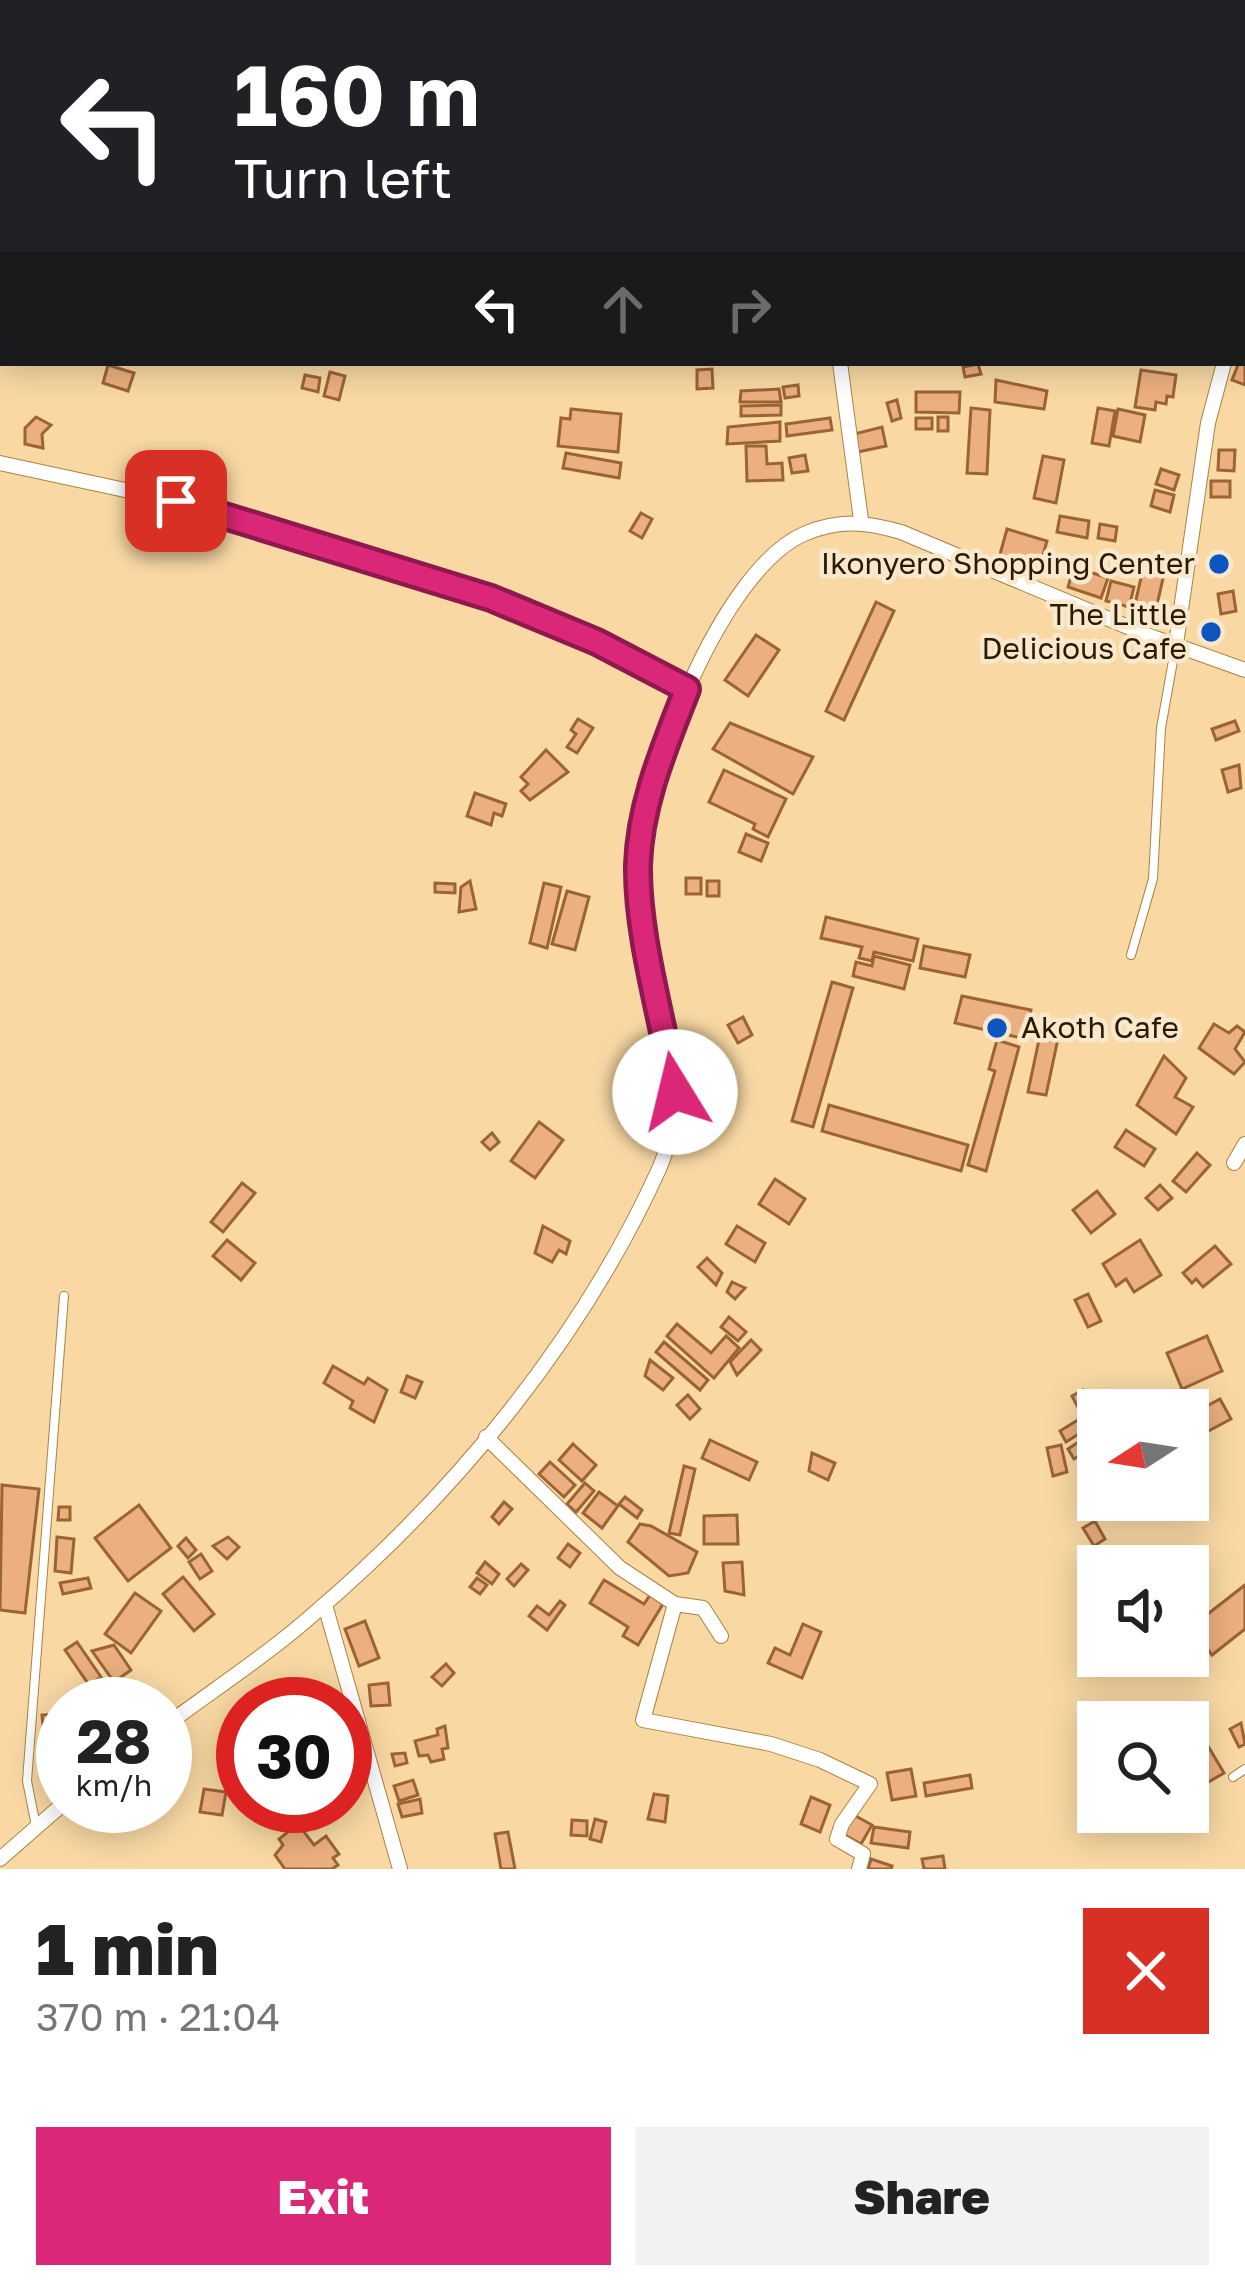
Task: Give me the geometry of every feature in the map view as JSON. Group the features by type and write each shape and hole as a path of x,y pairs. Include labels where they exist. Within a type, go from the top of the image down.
{"street":[{"path":"118,0 128,0"},
{"path":"840,366 861,520"},
{"path":"1176,644 1208,423 1224,366"},
{"path":"0,464 176,501 491,598 597,642 687,689"},
{"path":"192,1706 325,1605 419,1514 522,1395 614,1258 661,1164 675,1092 642,920 638,864 654,776 687,689 763,564 801,535 861,520 1245,670"},
{"path":"1234,1163 1245,1144"},
{"path":"486,1437 620,1568 675,1604 703,1608 721,1636"},
{"path":"675,1604 643,1720 771,1744 870,1784 837,1838 863,1854 859,1869"},
{"path":"325,1605 400,1869"},
{"path":"0,1858 36,1828"}],"lane":[{"path":"1131,955 1153,879 1161,728 1176,644"},
{"path":"36,1822 27,1780 64,1296"},
{"path":"1233,1777 1245,1769"}],"building":[{"path":"108,366 134,373 128,391 103,383"},
{"path":"979,366 981,374 965,377 963,367"},
{"path":"1238,366 1245,366 1245,385 1232,380"},
{"path":"712,369 713,388 697,389 697,370"},
{"path":"1141,370 1176,375 1173,397 1167,396 1166,404 1156,402 1155,410 1135,407"},
{"path":"330,372 345,376 339,400 324,396"},
{"path":"305,375 320,378 318,392 302,388"},
{"path":"996,380 1047,391 1044,409 995,402"},
{"path":"798,385 799,396 785,398 783,387"},
{"path":"779,389 781,402 740,402 741,391"},
{"path":"916,392 960,392 959,413 916,412"},
{"path":"897,400 901,418 892,421 887,403"},
{"path":"781,405 781,415 741,416 741,406"},
{"path":"971,408 990,410 987,474 967,473"},
{"path":"1098,408 1115,411 1109,446 1092,443"},
{"path":"571,409 621,414 618,452 558,446 561,418 570,419"},
{"path":"1118,409 1145,415 1140,442 1113,436"},
{"path":"36,417 51,425 42,434 43,448 25,444 25,428"},
{"path":"938,417 948,417 948,431 938,431"},
{"path":"830,418 832,430 787,436 786,424"},
{"path":"916,418 932,418 932,429 916,429"},
{"path":"780,422 780,441 727,444 728,427"},
{"path":"882,427 886,446 858,452 854,434"},
{"path":"746,446 766,446 767,464 782,463 783,480 747,481"},
{"path":"1219,450 1235,450 1234,471 1218,470"},
{"path":"566,453 621,463 619,478 563,468"},
{"path":"805,455 808,471 792,473 789,458"},
{"path":"1043,456 1064,460 1056,503 1034,498"},
{"path":"1161,469 1179,475 1174,490 1156,484"},
{"path":"1211,481 1230,481 1230,497 1211,497"},
{"path":"1155,490 1174,495 1170,512 1151,506"},
{"path":"641,513 652,519 642,538 630,531"},
{"path":"1060,516 1089,521 1087,538 1057,532"},
{"path":"1100,524 1117,527 1115,541 1098,538"},
{"path":"1007,529 1047,541 1039,569 999,558"},
{"path":"1074,567 1108,578 1101,598 1068,587"},
{"path":"1143,569 1164,574 1154,618 1133,613"},
{"path":"1111,581 1134,587 1129,607 1106,601"},
{"path":"1233,591 1236,611 1221,614 1218,594"},
{"path":"876,602 894,611 844,720 826,711"},
{"path":"756,635 779,650 748,696 725,680"},
{"path":"578,719 593,728 577,753 567,747 576,734 571,730"},
{"path":"1235,721 1239,731 1216,740 1212,729"},
{"path":"730,723 813,757 793,794 713,749"},
{"path":"546,750 568,772 530,800 521,791 528,784 521,777"},
{"path":"1239,765 1241,788 1228,792 1222,770"},
{"path":"724,770 786,799 768,837 753,829 755,824 709,802"},
{"path":"475,793 506,804 502,816 494,813 491,825 467,816"},
{"path":"746,834 768,843 761,861 739,852"},
{"path":"686,878 701,878 701,894 686,894"},
{"path":"470,881 476,909 459,912 461,887"},
{"path":"707,881 719,881 719,896 707,896"},
{"path":"435,883 455,884 455,893 435,892"},
{"path":"544,883 561,887 547,948 530,943"},
{"path":"567,891 589,897 575,950 552,944"},
{"path":"826,917 918,939 913,961 874,952 872,961 859,958 862,947 821,938"},
{"path":"924,946 970,955 965,977 920,968"},
{"path":"874,956 910,965 904,989 853,976 856,962 872,966"},
{"path":"832,982 853,988 813,1127 792,1121"},
{"path":"962,996 1031,1010 1026,1039 955,1023"},
{"path":"743,1017 752,1035 738,1043 728,1025"},
{"path":"1214,1024 1229,1033 1237,1026 1245,1032 1235,1049 1245,1062 1234,1074 1199,1048"},
{"path":"1041,1030 1059,1034 1046,1095 1028,1092"},
{"path":"997,1040 1019,1047 986,1171 968,1165 995,1071 989,1069"},
{"path":"1164,1056 1186,1078 1175,1097 1193,1107 1176,1134 1137,1105"},
{"path":"829,1105 968,1145 961,1171 822,1131"},
{"path":"539,1122 563,1140 535,1178 511,1161"},
{"path":"1126,1130 1155,1149 1144,1166 1115,1147"},
{"path":"492,1133 499,1142 490,1150 482,1142"},
{"path":"1197,1153 1210,1165 1186,1192 1173,1181"},
{"path":"775,1179 805,1199 789,1224 759,1204"},
{"path":"242,1183 255,1193 223,1232 211,1222"},
{"path":"1160,1185 1172,1198 1158,1210 1146,1198"},
{"path":"1097,1191 1115,1214 1091,1233 1073,1210"},
{"path":"543,1226 570,1241 566,1254 559,1250 552,1262 535,1253"},
{"path":"737,1226 765,1243 755,1262 726,1244"},
{"path":"227,1240 255,1263 241,1280 213,1256"},
{"path":"1140,1240 1161,1275 1134,1292 1126,1279 1116,1286 1103,1264"},
{"path":"1215,1246 1231,1264 1203,1287 1196,1279 1192,1283 1183,1273"},
{"path":"707,1258 722,1273 716,1285 698,1267"},
{"path":"732,1282 745,1288 735,1299 727,1292"},
{"path":"1088,1294 1101,1321 1088,1327 1075,1300"},
{"path":"729,1317 746,1332 738,1341 721,1327"},
{"path":"677,1324 711,1353 726,1336 739,1348 714,1378 667,1336"},
{"path":"1207,1336 1222,1371 1182,1389 1167,1353"},
{"path":"751,1340 761,1350 737,1375 730,1362"},
{"path":"664,1342 708,1380 700,1390 656,1352"},
{"path":"650,1360 673,1378 663,1390 645,1376"},
{"path":"333,1366 364,1384 368,1378 387,1390 374,1422 350,1408 353,1401 324,1383"},
{"path":"407,1376 422,1382 415,1398 401,1392"},
{"path":"688,1395 700,1409 690,1419 677,1405"},
{"path":"1220,1399 1231,1419 1209,1431 1209,1405"},
{"path":"1077,1421 1077,1435 1066,1442 1060,1431"},
{"path":"710,1440 757,1462 749,1480 702,1458"},
{"path":"573,1444 596,1465 582,1481 559,1460"},
{"path":"1061,1445 1067,1472 1053,1476 1047,1448"},
{"path":"812,1453 835,1463 828,1480 809,1471"},
{"path":"550,1462 575,1485 564,1497 539,1474"},
{"path":"684,1466 695,1469 680,1535 669,1533"},
{"path":"585,1483 594,1491 576,1512 567,1504"},
{"path":"2,1485 39,1489 25,1613 0,1610"},
{"path":"599,1492 618,1506 602,1528 583,1513"},
{"path":"625,1497 642,1510 637,1518 619,1504"},
{"path":"504,1502 512,1509 499,1524 492,1517"},
{"path":"139,1505 171,1548 128,1581 95,1538"},
{"path":"59,1507 70,1507 70,1520 58,1520"},
{"path":"737,1515 738,1544 704,1544 704,1516"},
{"path":"1095,1521 1105,1539 1093,1545 1083,1528"},
{"path":"640,1524 697,1552 688,1573 669,1576 628,1542"},
{"path":"57,1537 74,1539 71,1573 55,1571"},
{"path":"228,1537 239,1547 227,1559 213,1546"},
{"path":"186,1538 196,1550 188,1558 178,1546"},
{"path":"568,1544 580,1553 570,1567 558,1558"},
{"path":"201,1554 212,1571 200,1579 189,1562"},
{"path":"485,1562 499,1574 492,1584 477,1573"},
{"path":"742,1562 744,1595 725,1591 723,1563"},
{"path":"521,1564 528,1570 514,1586 507,1579"},
{"path":"183,1577 214,1614 194,1631 163,1594"},
{"path":"88,1578 91,1588 63,1594 60,1583"},
{"path":"477,1578 487,1585 480,1594 470,1587"},
{"path":"604,1580 644,1604 650,1595 663,1604 638,1645 623,1636 628,1627 590,1603"},
{"path":"1245,1585 1245,1629 1212,1655 1209,1613"},
{"path":"135,1593 161,1611 131,1653 105,1634"},
{"path":"560,1601 565,1605 547,1630 529,1616 537,1606 549,1615"},
{"path":"365,1621 379,1658 359,1666 345,1629"},
{"path":"803,1624 821,1632 802,1678 768,1663 775,1648 790,1655"},
{"path":"77,1642 101,1677 84,1677 65,1650"},
{"path":"114,1645 131,1670 110,1677 92,1651"},
{"path":"446,1664 454,1673 442,1686 432,1677"},
{"path":"388,1683 390,1705 372,1706 372,1685"},
{"path":"1241,1723 1245,1744 1239,1747 1230,1729"},
{"path":"445,1726 448,1748 442,1749 444,1759 431,1762 428,1755 419,1756 415,1741 438,1735 437,1729"},
{"path":"1209,1748 1224,1773 1209,1782"},
{"path":"405,1753 407,1763 395,1766 392,1754"},
{"path":"911,1769 916,1796 892,1800 887,1773"},
{"path":"970,1775 972,1788 926,1796 924,1783"},
{"path":"413,1780 418,1795 399,1801 394,1786"},
{"path":"204,1789 216,1791 216,1814 200,1812"},
{"path":"654,1794 668,1796 665,1822 648,1819"},
{"path":"811,1797 830,1805 820,1832 801,1824"},
{"path":"420,1799 422,1813 402,1817 398,1804"},
{"path":"854,1815 872,1825 861,1844 843,1834"},
{"path":"595,1819 606,1822 601,1842 590,1839"},
{"path":"572,1820 587,1821 587,1836 571,1835"},
{"path":"874,1827 910,1832 908,1848 871,1843"},
{"path":"508,1832 515,1869 501,1869 495,1834"},
{"path":"287,1833 305,1833 314,1845 326,1836 339,1854 333,1858 338,1865 285,1869 275,1855 283,1845 279,1839"},
{"path":"943,1856 945,1869 924,1869 922,1859"},
{"path":"871,1859 892,1866 891,1869 868,1869"}],"place":[{"name":"Ikonyero Shopping Center","path":"1219,564"},
{"name":"The Little Delicious Cafe","path":"1211,632"},
{"name":"Akoth Cafe","path":"997,1028"}],"route":[{"path":"176,501 491,598 597,642 687,689 654,776 638,864 642,920 675,1092"}]}
